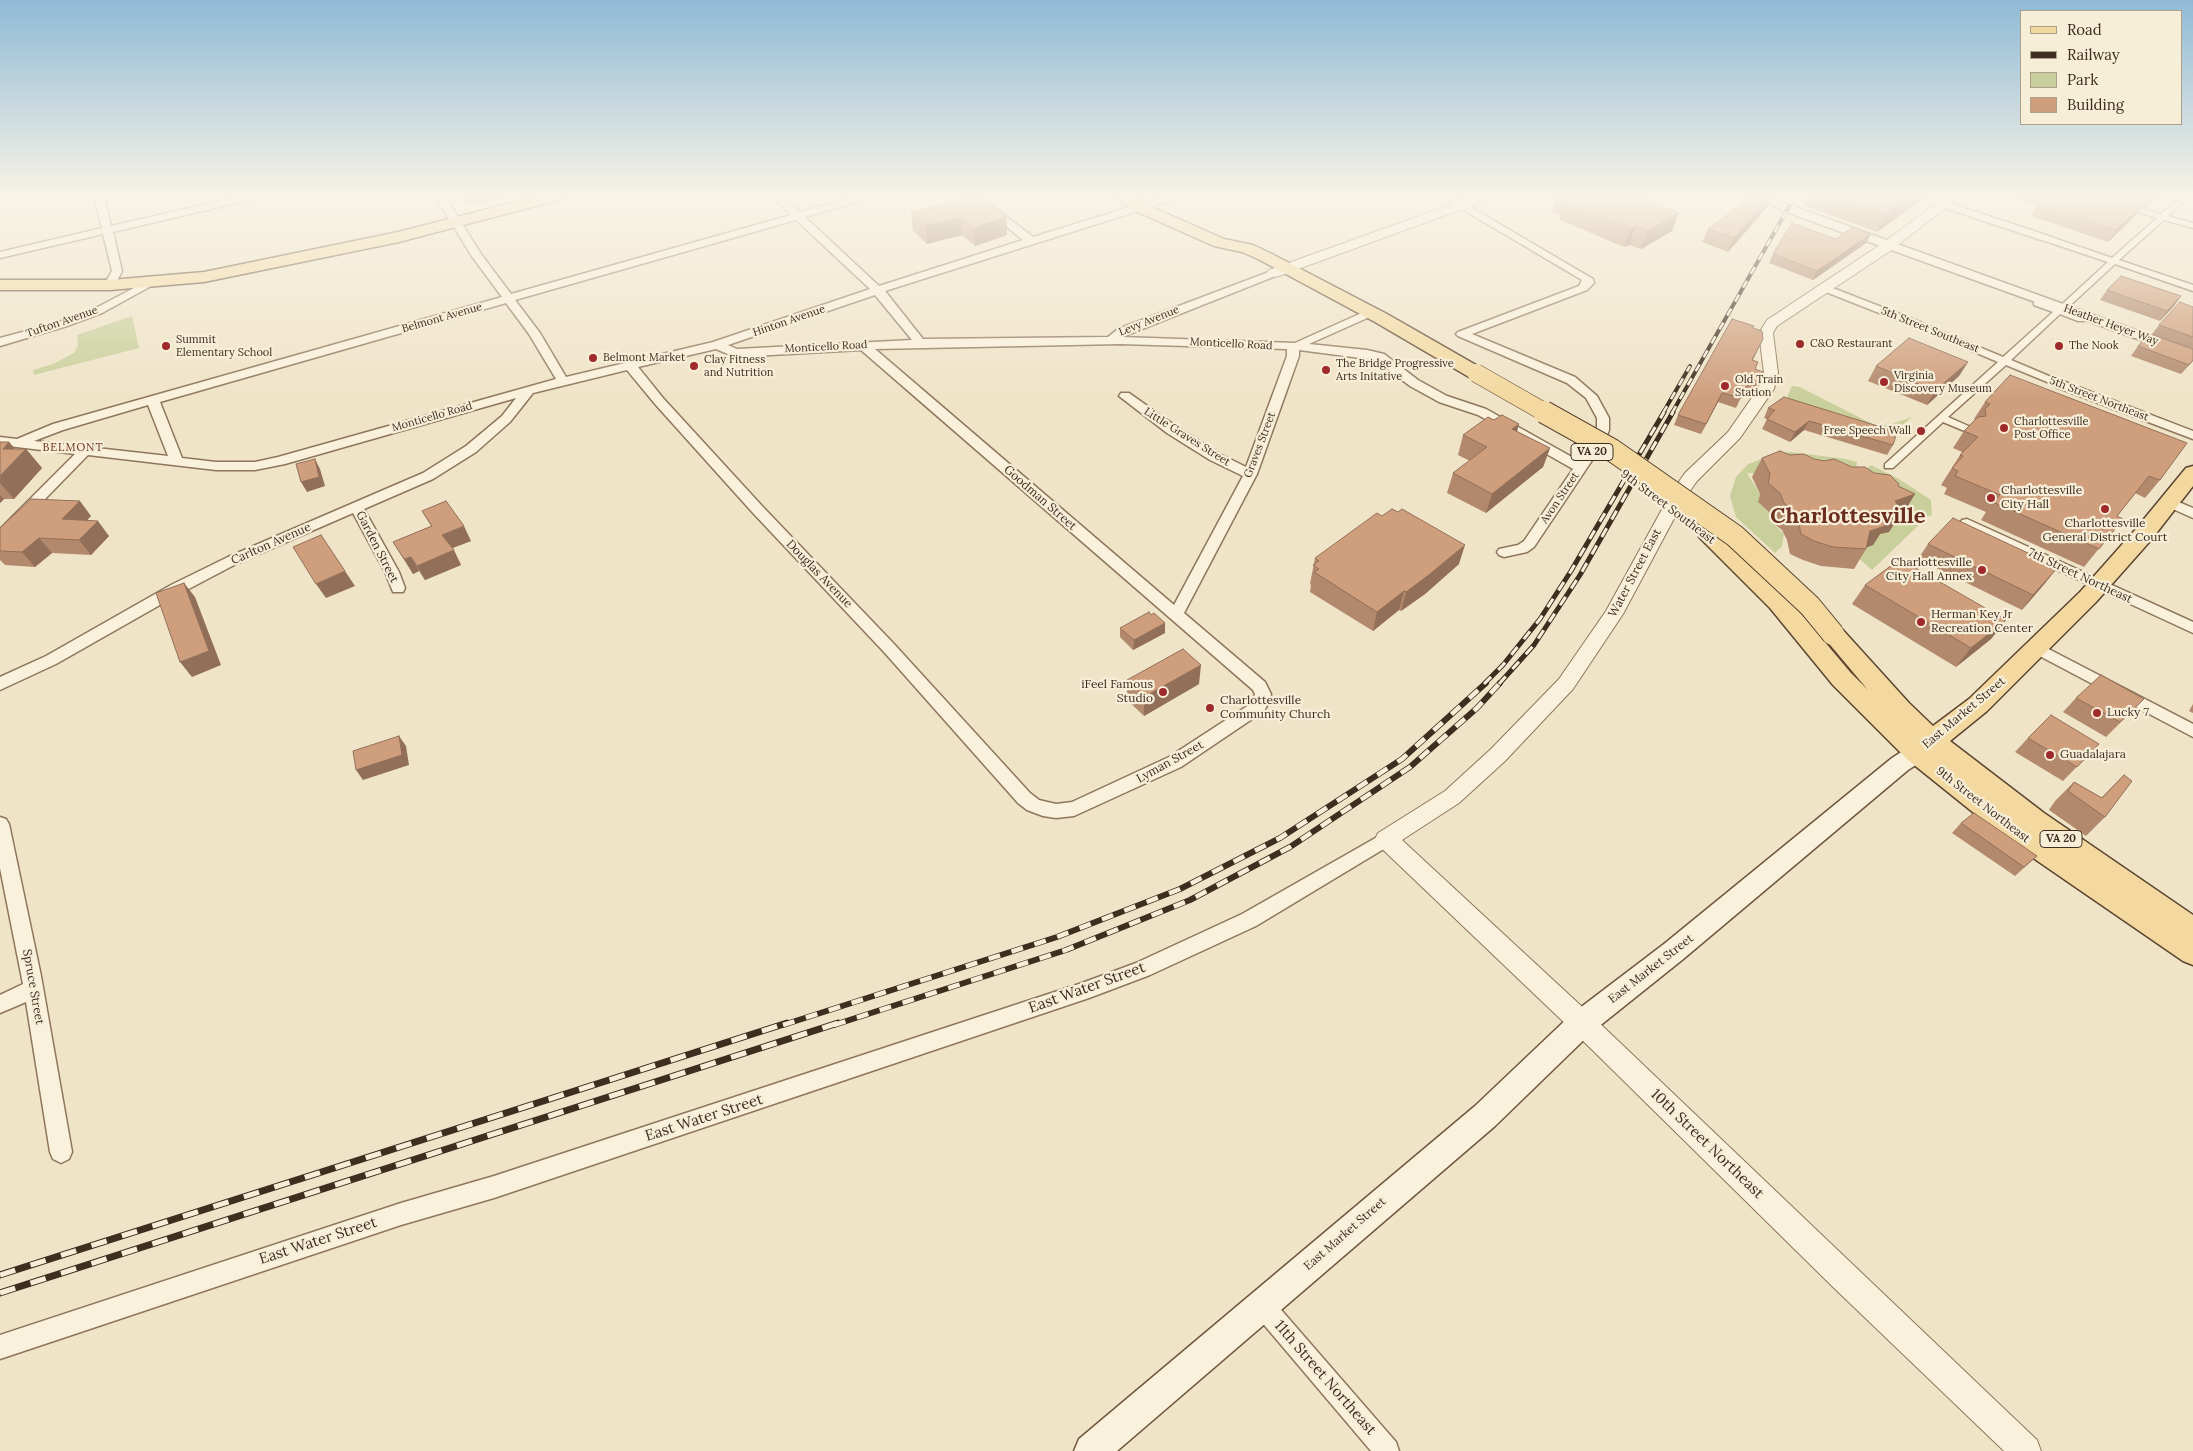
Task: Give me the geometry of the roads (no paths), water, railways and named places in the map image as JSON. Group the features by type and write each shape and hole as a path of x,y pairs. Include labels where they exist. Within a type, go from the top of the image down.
{"main road":[{"path":"0,285 148,283 204,277 275,264"},
{"name":"VA 20","path":"1262,264 1280,271 1364,316"},
{"name":"9th Street Southeast","path":"1364,316 1471,377 1646,486 1710,537 1778,602 1826,642"},
{"name":"East Market Street","path":"1091,1451 1485,1116 1582,1023 1673,952 1900,764 1925,747 1978,705 2099,585 2193,472"},
{"name":"9th Street Northeast","path":"1826,642 1842,679 1866,705 2193,931"},
{"name":"9th Street Northeast","path":"1925,747 2020,834 2193,952"}],"street":[{"path":"110,285 117,271 115,264"},
{"path":"482,264 534,333 563,381"},
{"name":"Belmont Avenue","path":"17,443 58,427 631,264"},
{"path":"848,264 892,305 920,343"},
{"name":"Hinton Avenue","path":"717,345 962,264"},
{"path":"1280,271 1300,264"},
{"name":"Avon Street","path":"1504,552 1522,549 1529,544 1600,441 1603,430 1601,413 1591,396 1571,380 1462,334 1583,288 1588,283 1588,279 1562,264"},
{"name":"Water Street East","path":"1386,839 1412,824 1452,796 1498,755 1566,684 1614,614 1677,497 1691,477 1734,435 1766,389 1771,373 1766,334 1767,328 1861,264"},
{"name":"Heather Heyer Way","path":"1939,264 2193,355"},
{"path":"1888,466 2006,361 2111,264"},
{"path":"2122,264 2193,288"},
{"name":"Levy Avenue","path":"1111,340 1122,331 1280,271"},
{"name":"Tufton Avenue","path":"0,342 63,324 121,300 148,283"},
{"name":"5th Street Southeast","path":"1825,288 2006,361"},
{"path":"2040,301 2083,316"},
{"path":"1293,346 1306,343 1364,316"},
{"name":"Monticello Road","path":"0,442 235,467 280,461 529,390 717,345 735,353 920,343 1111,340 1293,346 1380,357 1414,383 1443,399 1482,412 1581,468"},
{"name":"Goodman Street","path":"864,345 1217,650"},
{"name":"Graves Street","path":"1176,614 1201,570 1250,474 1293,356 1293,346"},
{"name":"5th Street Northeast","path":"2006,361 2060,384 2193,435"},
{"name":"Douglas Avenue","path":"630,365 659,401 745,496 889,648 1009,781"},
{"name":"Carlton Avenue","path":"0,684 76,646 176,588 226,563 413,483 451,463 501,423 529,390"},
{"name":"Little Graves Street","path":"1125,396 1208,452 1250,474"},
{"path":"153,401 177,462"},
{"path":"1942,418 1970,430"},
{"path":"0,537 85,451"},
{"path":"2169,502 2193,514"},
{"name":"Garden Street","path":"356,506 392,572 398,588"},
{"name":"7th Street Northeast","path":"1967,523 2193,628"},
{"path":"2037,648 2193,731"},
{"name":"Lyman Street","path":"1009,781 1024,798 1039,808 1056,811 1074,809 1175,762 1220,734 1258,707 1262,700 1262,694 1259,686 1217,650"},
{"name":"Spruce Street","path":"0,824 34,989 61,1152"},
{"name":"10th Street Northeast","path":"1386,839 1582,1023 1843,1278 2026,1451"},
{"name":"East Water Street","path":"0,1347 401,1214 494,1187 1082,992 1143,969 1248,920 1386,839"},
{"path":"0,1004 34,989"},
{"name":"11th Street Northeast","path":"1262,1305 1387,1451"}],"railway":[{"path":"1672,413 1757,264"},
{"path":"1663,413 1690,366"},
{"path":"1484,684 1503,665 1540,619 1571,571 1664,412"},
{"path":"1499,684 1534,645 1580,575 1673,412"},
{"path":"783,1025 1057,937 1180,889 1280,838 1402,759 1486,683"},
{"path":"834,1025 1066,950 1190,900 1290,847 1410,767 1477,708 1500,683"},
{"path":"0,1275 787,1023"},
{"path":"0,1293 838,1023"}],"place":[{"name":"C&O Restaurant","path":"1800,344"},
{"name":"Summit Elementary School","path":"166,346"},
{"name":"The Nook","path":"2059,346"},
{"name":"Belmont Market","path":"593,358"},
{"name":"Clay Fitness and Nutrition","path":"694,366"},
{"name":"The Bridge Progressive Arts Initative","path":"1326,370"},
{"name":"Virginia Discovery Museum","path":"1884,382"},
{"name":"Old Train Station","path":"1725,386"},
{"name":"Charlottesville Post Office","path":"2004,428"},
{"name":"Free Speech Wall","path":"1921,431"},
{"name":"Charlottesville City Hall","path":"1991,498"},
{"name":"Charlottesville General District Court","path":"2105,509"},
{"name":"Charlottesville City Hall Annex","path":"1982,570"},
{"name":"Herman Key Jr Recreation Center","path":"1921,622"},
{"name":"iFeel Famous Studio","path":"1163,692"},
{"name":"Charlottesville Community Church","path":"1210,708"},
{"name":"Lucky 7","path":"2097,713"},
{"name":"Guadalajara","path":"2050,755"}],"district":[{"name":"BELMONT","path":"73,448"},
{"name":"Charlottesville","path":"1848,517"}]}
